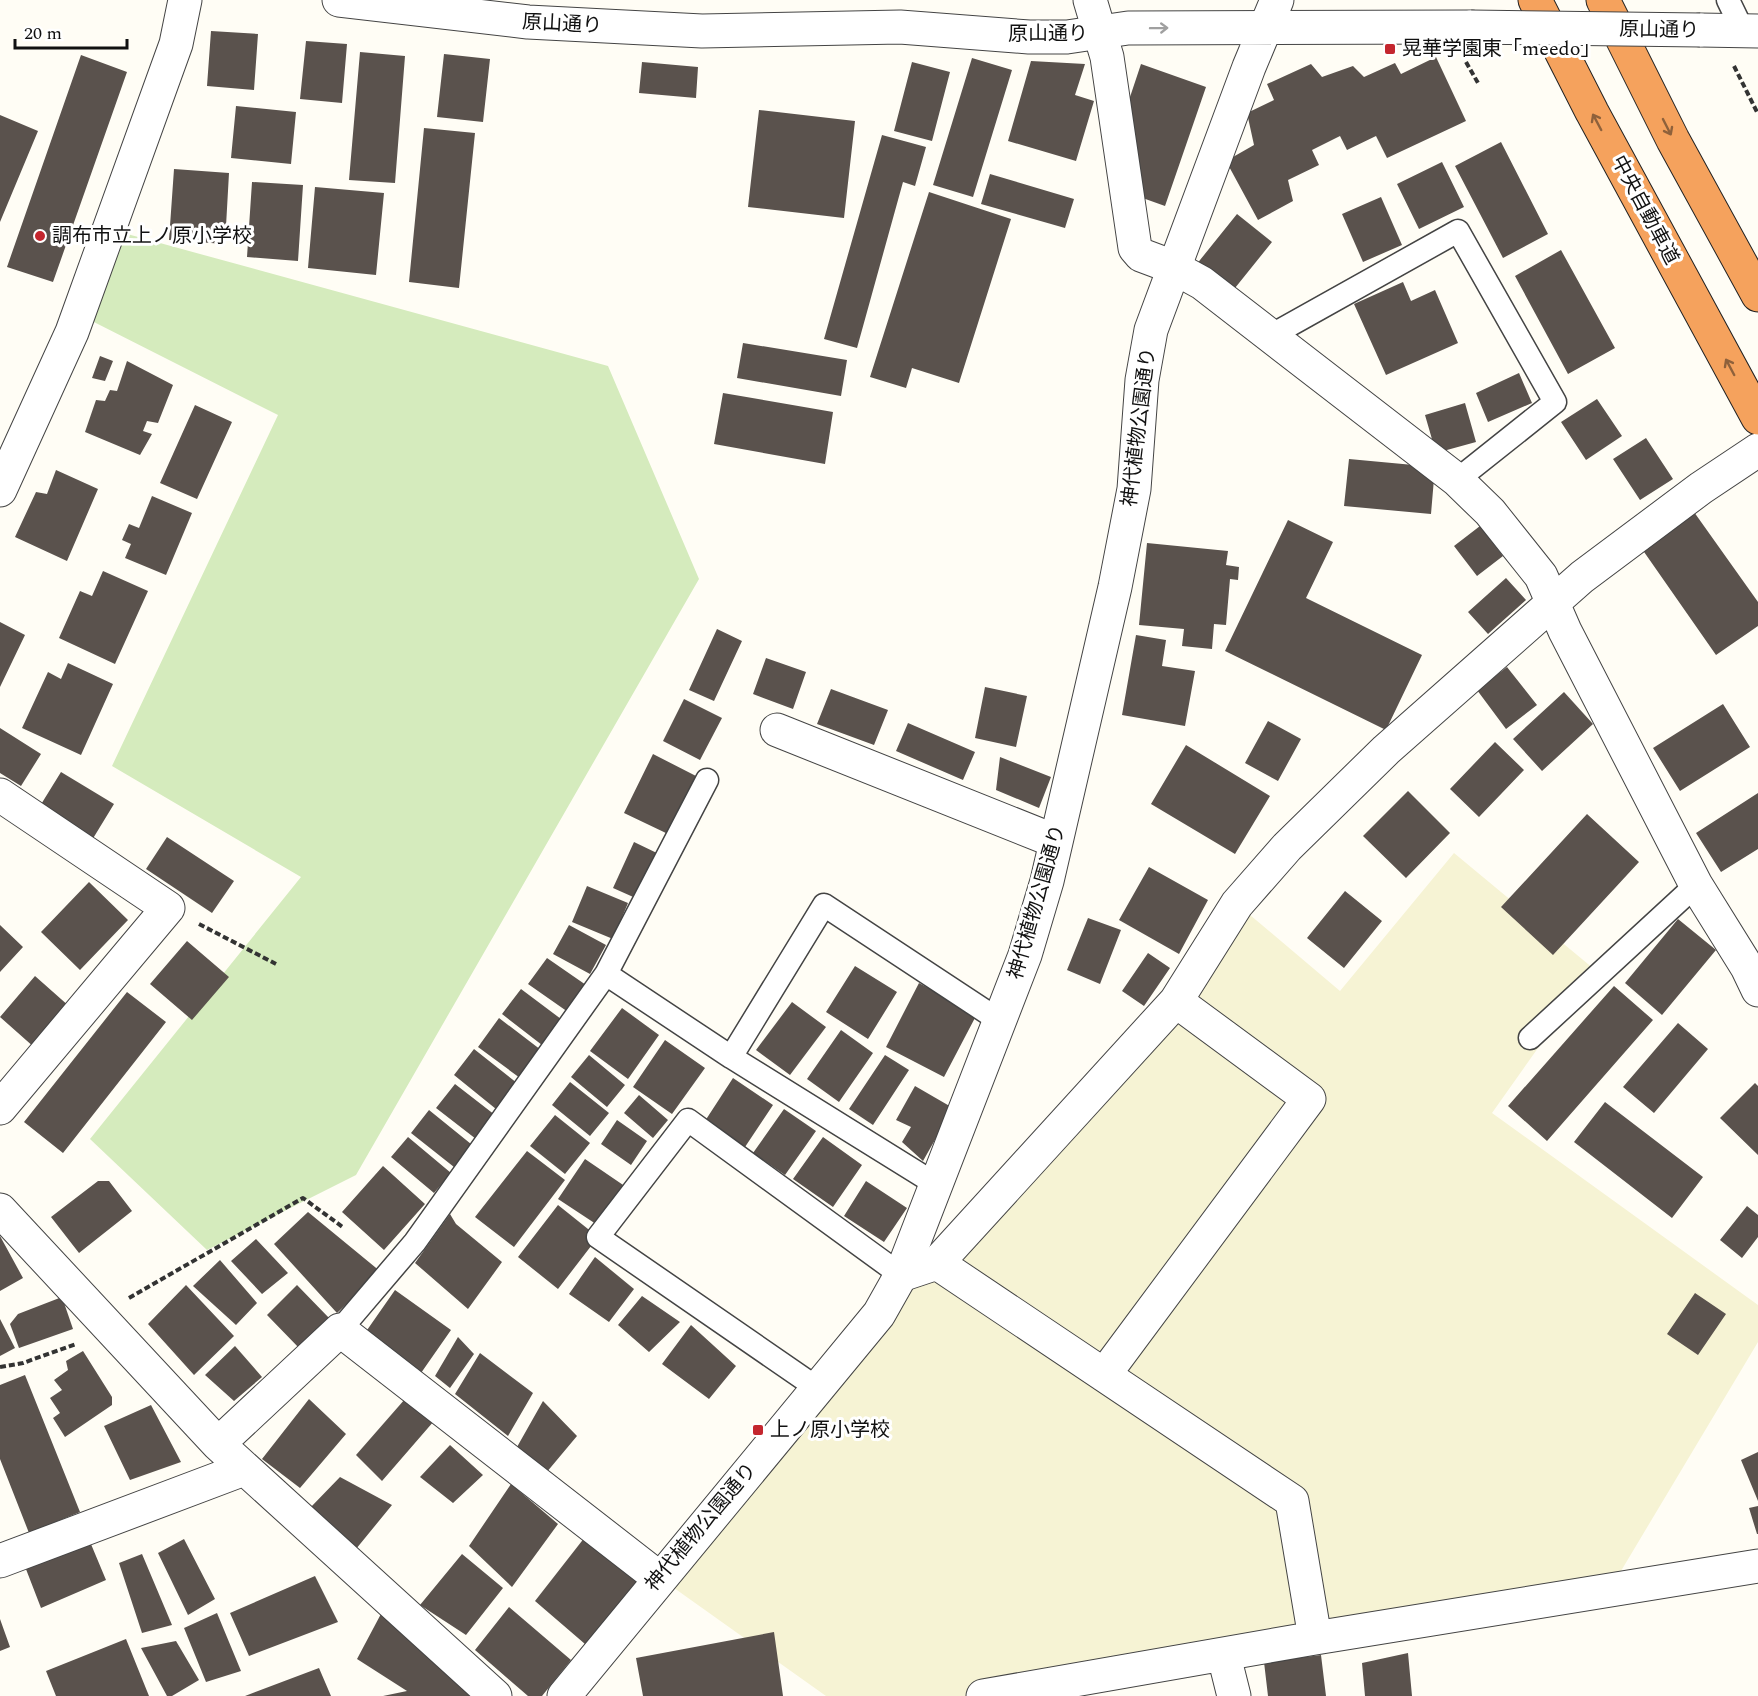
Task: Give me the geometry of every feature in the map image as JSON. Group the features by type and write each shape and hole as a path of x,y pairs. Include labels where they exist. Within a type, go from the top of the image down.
{"highway":[{"name":"中央自動車道","path":"1535,0 1592,112 1758,418"},
{"path":"1603,0 1673,140 1758,295"}],"street":[{"path":"0,490 72,332 176,44 185,0"},
{"name":"原山通り","path":"339,0 528,22 702,31 900,27 1029,37 1101,33 1128,28 1271,14 1471,27 1743,30"},
{"path":"1090,0 1107,57 1135,248 1141,255 1173,267 1202,283 1272,335 1457,480 1490,512 1541,576 1565,631 1696,885 1747,967 1758,990"},
{"name":"神代植物公園通り","path":"564,1696 879,1314 901,1275 1025,955 1102,646 1134,489 1146,354 1158,306 1271,14"},
{"path":"901,1275 938,1263 1176,1001 1238,904 1287,847 1386,750 1582,577 1701,488 1758,450"},
{"path":"777,730 1055,841"},
{"path":"0,795 168,908 0,1108"},
{"path":"1104,1375 1309,1099 1176,1001"},
{"path":"0,1210 218,1444 495,1696"},
{"path":"938,1263 1292,1501 1315,1638"},
{"path":"218,1444 340,1330 660,1578"},
{"path":"0,1561 244,1469"},
{"path":"983,1696 1040,1691 1315,1638 1758,1566"},
{"path":"1224,1656 1234,1696"}],"lane":[{"path":"1728,0 1743,30"},
{"path":"1272,335 1458,231 1555,402 1457,480"},
{"path":"340,1330 415,1242 606,974 707,780"},
{"path":"1530,1038 1696,885"},
{"path":"731,1056 824,905 1000,1021"},
{"path":"606,974 731,1056 937,1185"},
{"path":"817,1388 598,1237 688,1120 901,1275"}],"path":[{"path":"1743,30 1758,114"},
{"path":"168,908 276,964"},
{"path":"0,1367 23,1363 107,1323 303,1198 344,1228"}],"shaded area":[{"path":"1454,853 1594,969 1492,1113 1758,1305 1758,1342 1609,1591 983,1696 826,1696 660,1578 879,1314 938,1263 1237,904 1340,991"}],"green space":[{"path":"109,229 608,366 699,579 356,1175 207,1250 90,1139 301,877 112,766 278,415 82,316"}],"building":[{"path":"211,31 258,34 254,90 207,86"},
{"path":"306,41 347,44 342,103 300,99"},
{"path":"360,52 405,56 395,183 349,180"},
{"path":"444,54 490,59 483,122 437,117"},
{"path":"81,55 127,72 53,282 7,267"},
{"path":"1436,57 1466,121 1387,158 1376,136 1347,150 1340,136 1312,150 1319,165 1288,180 1293,201 1258,220 1226,161 1254,145 1247,113 1274,100 1267,84 1311,64 1322,77 1353,66 1364,77 1395,63 1401,74"},
{"path":"972,58 1012,70 973,197 933,185"},
{"path":"1031,61 1085,64 1075,95 1094,101 1076,161 1008,141"},
{"path":"642,62 698,67 696,98 639,93"},
{"path":"912,62 950,72 932,141 894,131"},
{"path":"1141,64 1206,87 1165,206 1137,196 1128,103"},
{"path":"236,106 296,112 291,164 231,158"},
{"path":"759,110 855,121 844,218 748,207"},
{"path":"0,115 38,131 0,222"},
{"path":"424,128 475,133 459,288 409,282"},
{"path":"882,135 926,147 915,186 903,182 857,348 824,339"},
{"path":"1501,142 1548,234 1503,258 1455,166"},
{"path":"1442,162 1464,207 1419,229 1397,184"},
{"path":"174,169 229,173 225,244 169,240"},
{"path":"990,174 1074,199 1065,228 981,204"},
{"path":"252,182 303,185 298,261 247,257"},
{"path":"315,187 384,193 376,275 308,268"},
{"path":"929,192 1011,219 959,383 912,368 906,388 870,377"},
{"path":"1381,197 1402,245 1363,262 1342,214"},
{"path":"1237,214 1272,242 1231,293 1196,265"},
{"path":"1561,250 1615,348 1568,374 1515,276"},
{"path":"1403,282 1411,301 1435,290 1458,343 1386,375 1354,304"},
{"path":"743,343 847,360 841,396 737,378"},
{"path":"100,356 113,361 105,381 92,378"},
{"path":"127,361 173,385 158,423 147,421 143,431 152,434 140,455 85,432 96,400 105,401 110,390 117,391"},
{"path":"1519,373 1532,403 1488,422 1476,393"},
{"path":"723,393 833,412 825,464 714,444"},
{"path":"1597,399 1622,436 1586,460 1561,422"},
{"path":"1465,403 1476,442 1436,453 1425,415"},
{"path":"195,405 232,422 197,499 160,483"},
{"path":"1646,438 1673,479 1640,500 1613,459"},
{"path":"1349,459 1435,467 1431,514 1344,506"},
{"path":"56,470 98,489 67,561 15,537 36,492 47,494"},
{"path":"152,496 192,513 166,575 125,558 131,544 122,540 129,524 139,528"},
{"path":"1694,512 1758,602 1758,626 1716,655 1642,549"},
{"path":"1288,520 1333,542 1306,598 1422,655 1386,730 1225,651"},
{"path":"1480,526 1503,556 1477,576 1454,546"},
{"path":"1147,543 1228,551 1226,565 1239,567 1238,580 1230,579 1226,625 1214,624 1212,649 1182,646 1184,629 1139,625"},
{"path":"103,571 148,591 115,664 59,638 80,591 92,596"},
{"path":"1506,578 1526,600 1488,634 1468,612"},
{"path":"0,622 25,635 0,687"},
{"path":"717,629 742,641 714,701 689,690"},
{"path":"1136,635 1166,640 1162,666 1195,671 1185,726 1122,715"},
{"path":"766,658 806,672 793,709 753,694"},
{"path":"68,663 113,684 81,755 22,728 48,672 61,679"},
{"path":"1507,667 1537,705 1506,729 1477,690"},
{"path":"985,687 1027,696 1016,747 975,738"},
{"path":"831,689 888,710 874,745 817,724"},
{"path":"1564,692 1593,724 1542,771 1513,739"},
{"path":"684,699 722,718 700,760 663,741"},
{"path":"1723,704 1750,747 1680,791 1653,748"},
{"path":"1268,721 1301,739 1278,781 1245,763"},
{"path":"908,723 975,752 963,780 896,751"},
{"path":"0,728 41,754 21,786 0,773"},
{"path":"1495,742 1524,770 1479,817 1450,789"},
{"path":"1186,745 1270,796 1235,854 1151,804"},
{"path":"653,754 696,776 668,834 624,813"},
{"path":"1000,757 1051,777 1039,808 996,790"},
{"path":"61,772 114,804 89,845 40,806"},
{"path":"1408,791 1450,833 1406,878 1363,836"},
{"path":"1758,793 1758,849 1721,872 1696,833"},
{"path":"1587,814 1639,862 1553,955 1501,907"},
{"path":"167,837 234,881 212,913 146,869"},
{"path":"634,842 661,855 640,900 613,888"},
{"path":"1149,867 1208,900 1179,954 1119,920"},
{"path":"89,882 128,920 80,970 41,932"},
{"path":"587,886 628,903 613,939 572,922"},
{"path":"1345,891 1382,921 1344,968 1307,938"},
{"path":"1088,918 1121,930 1100,984 1067,970"},
{"path":"1678,919 1716,950 1662,1015 1625,983"},
{"path":"0,925 23,947 0,972"},
{"path":"569,925 606,945 590,974 553,954"},
{"path":"187,941 229,977 192,1020 150,984"},
{"path":"1148,953 1170,968 1144,1006 1122,991"},
{"path":"547,958 586,985 568,1012 528,984"},
{"path":"855,966 897,992 868,1039 826,1012"},
{"path":"35,976 70,1007 35,1048 0,1017"},
{"path":"919,983 977,1014 944,1077 886,1047"},
{"path":"1614,986 1653,1020 1547,1141 1508,1106"},
{"path":"521,989 561,1019 542,1045 502,1014"},
{"path":"127,992 166,1022 63,1153 24,1122"},
{"path":"792,1002 826,1027 790,1075 756,1050"},
{"path":"622,1008 659,1035 628,1079 590,1051"},
{"path":"499,1018 541,1050 520,1078 478,1047"},
{"path":"1678,1023 1708,1049 1654,1113 1623,1087"},
{"path":"841,1030 873,1053 839,1102 807,1079"},
{"path":"665,1040 705,1068 672,1114 633,1087"},
{"path":"474,1049 517,1083 496,1109 454,1075"},
{"path":"589,1055 625,1085 607,1107 571,1077"},
{"path":"885,1055 909,1070 873,1125 849,1109"},
{"path":"733,1078 773,1105 745,1147 705,1121"},
{"path":"570,1082 609,1113 590,1136 552,1105"},
{"path":"1755,1083 1758,1086 1758,1155 1720,1118"},
{"path":"455,1084 495,1115 476,1139 436,1108"},
{"path":"915,1086 953,1108 923,1161 902,1142 911,1127 896,1120"},
{"path":"639,1095 668,1120 653,1138 624,1113"},
{"path":"1605,1102 1703,1177 1672,1218 1574,1142"},
{"path":"784,1109 816,1131 785,1175 753,1153"},
{"path":"429,1110 471,1144 454,1167 411,1133"},
{"path":"555,1115 590,1143 565,1174 530,1146"},
{"path":"617,1120 647,1141 631,1165 601,1144"},
{"path":"408,1137 451,1173 434,1193 391,1157"},
{"path":"823,1137 862,1165 833,1207 793,1179"},
{"path":"527,1151 565,1180 514,1247 475,1217"},
{"path":"585,1159 629,1189 602,1228 558,1199"},
{"path":"383,1166 425,1204 384,1250 342,1212"},
{"path":"98,1181 109,1181 132,1211 79,1253 51,1217"},
{"path":"866,1181 907,1208 884,1242 844,1216"},
{"path":"558,1205 598,1237 558,1289 518,1257"},
{"path":"1747,1206 1758,1215 1758,1237 1742,1258 1720,1240"},
{"path":"308,1212 381,1272 337,1313 274,1244"},
{"path":"450,1214 456,1224 502,1262 468,1309 415,1263"},
{"path":"0,1236 23,1278 0,1291"},
{"path":"256,1239 288,1273 262,1294 231,1261"},
{"path":"595,1257 634,1289 609,1322 569,1294"},
{"path":"220,1260 257,1303 236,1325 193,1286"},
{"path":"186,1285 234,1336 194,1375 148,1324"},
{"path":"297,1285 330,1319 300,1349 267,1315"},
{"path":"395,1290 451,1330 421,1373 365,1333"},
{"path":"1695,1293 1726,1314 1698,1355 1667,1334"},
{"path":"642,1296 680,1322 649,1352 618,1325"},
{"path":"62,1297 73,1329 19,1348 10,1324 18,1314"},
{"path":"0,1319 15,1348 0,1356"},
{"path":"691,1325 736,1366 709,1399 662,1364"},
{"path":"458,1337 474,1354 450,1388 435,1376"},
{"path":"235,1346 262,1377 234,1401 205,1375"},
{"path":"83,1351 112,1397 112,1405 65,1437 53,1418 60,1413 50,1398 62,1390 54,1380 68,1370 66,1361"},
{"path":"480,1353 533,1393 508,1436 455,1394"},
{"path":"25,1375 80,1512 29,1533 0,1459 0,1385"},
{"path":"309,1399 346,1434 300,1488 262,1459"},
{"path":"405,1399 434,1421 382,1481 356,1455"},
{"path":"543,1401 577,1436 546,1473 517,1447"},
{"path":"151,1405 181,1462 130,1480 104,1426"},
{"path":"450,1445 483,1475 453,1503 420,1477"},
{"path":"1758,1452 1758,1501 1741,1460"},
{"path":"340,1477 392,1505 356,1549 310,1508"},
{"path":"511,1484 558,1524 512,1587 469,1546"},
{"path":"1758,1506 1758,1534 1757,1534 1749,1508"},
{"path":"88,1537 106,1580 41,1608 24,1564"},
{"path":"585,1537 639,1582 585,1644 535,1601"},
{"path":"184,1539 215,1599 188,1615 158,1553"},
{"path":"142,1554 172,1625 142,1633 119,1563"},
{"path":"462,1554 503,1588 466,1635 420,1605"},
{"path":"315,1576 338,1622 249,1656 230,1613"},
{"path":"509,1607 571,1660 542,1696 528,1696 475,1650"},
{"path":"382,1612 475,1696 383,1696 407,1691 357,1659"},
{"path":"217,1613 241,1671 206,1682 184,1628"},
{"path":"0,1619 10,1647 0,1651"},
{"path":"774,1632 783,1696 643,1696 636,1658"},
{"path":"126,1639 149,1696 56,1696 46,1671"},
{"path":"176,1641 199,1680 172,1696 167,1696 141,1648"},
{"path":"1408,1653 1412,1696 1365,1696 1362,1663"},
{"path":"1321,1655 1326,1696 1268,1696 1264,1662"},
{"path":"319,1668 331,1696 245,1696"}],"place":[{"name":"晃華学園東「meedo」","path":"1390,49"},
{"name":"調布市立上ノ原小学校","path":"40,236"},
{"name":"上ノ原小学校","path":"758,1430"}]}
